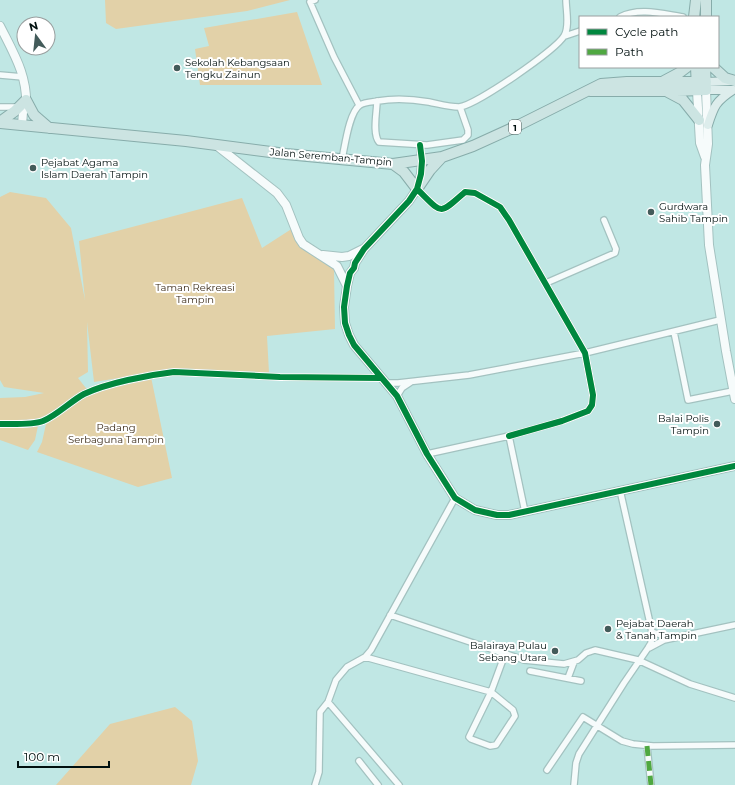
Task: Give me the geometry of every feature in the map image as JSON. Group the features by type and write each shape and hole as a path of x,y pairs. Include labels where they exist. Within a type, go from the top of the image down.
{"highway":[{"path":"694,16 696,0"},
{"path":"706,0 706,16"},
{"path":"686,68 664,87 683,100 703,122"},
{"path":"696,68 702,86"},
{"path":"702,86 705,68"},
{"path":"714,68 734,86"},
{"name":"Jalan Seremban-Tampin","path":"0,122 393,164 442,158 473,146 590,91 702,86"},
{"path":"0,122 24,106 49,128"},
{"path":"393,164 404,172 417,189 430,170 442,158"}],"main road":[{"path":"702,86 734,86"},
{"path":"703,122 719,100 734,86"}],"street":[{"path":"565,36 567,24 566,0"},
{"path":"311,1 334,57 359,105"},
{"path":"622,16 635,12 646,12 676,16"},
{"path":"0,26 2,37 21,70 26,89 23,112 24,125"},
{"path":"342,159 352,115 359,105 395,98 428,102 445,106 460,107 470,104 511,79 565,36 579,31"},
{"path":"0,75 23,77"},
{"path":"674,332 688,400 734,394 720,320 710,253 706,206 705,159 700,143 703,122 702,86"},
{"path":"377,101 376,139 379,142 420,145 463,140 468,135 468,130 460,107"},
{"path":"0,107 24,106"},
{"path":"216,145 277,193 286,205 299,238 304,244 322,255 346,274 350,273"},
{"path":"420,145 422,161 421,174 417,189 409,201 364,249 350,273 344,307 345,323 354,345 396,396 427,454 455,498 475,510 486,514 509,515 735,466"},
{"path":"417,189 437,209 446,209 465,192 469,191 500,207 586,353 594,395 592,406 588,411 562,421 509,436 427,454"},
{"path":"546,283 615,253 616,249 604,220"},
{"path":"347,286 339,269 338,261 364,249"},
{"path":"322,255 352,258 355,263"},
{"path":"0,424 43,421 84,394 101,388 163,373 174,372 280,378 384,380 398,383 413,380 470,375 586,353 720,320"},
{"path":"396,396 402,388 413,380"},
{"path":"509,436 525,512"},
{"path":"574,785 576,763 579,754 598,726 638,660 652,643 652,632 620,490"},
{"path":"315,785 319,772 320,712 328,702 336,680 347,668 365,657 371,650 455,498"},
{"path":"390,615 524,660 564,664 574,662 586,653 595,650 638,660 690,684 735,698"},
{"path":"648,648 660,642 674,638 735,625"},
{"path":"652,632 674,638"},
{"path":"365,657 491,692 514,710 515,716 496,745 490,746 469,737 491,692 505,654"},
{"path":"568,678 574,662"},
{"path":"530,671 582,681"},
{"path":"328,702 398,785"},
{"path":"548,770 583,717 622,741 633,744 647,746 735,745"},
{"path":"647,746 651,785"},
{"path":"359,761 378,785"}],"green space":[{"path":"105,0 290,0 247,11 116,29 106,23"},
{"path":"297,12 322,85 200,85 195,49 209,46 204,28"},
{"name":"Taman Rekreasi Tampin","path":"10,192 46,198 71,228 85,300 79,241 242,198 262,248 293,228 334,270 335,329 267,336 269,373 157,372 94,382 87,322 88,372 78,378 89,392 39,421 35,440 28,450 0,440 0,398 25,397 44,393 4,387 0,380 0,197"},
{"name":"Padang Serbaguna Tampin","path":"151,377 172,478 138,487 37,452 42,442 46,424 70,406 89,394"},
{"path":"175,707 192,721 198,761 191,785 56,785 110,724"}],"marked path":[{"path":"647,746 651,785"}],"cycle path":[{"path":"420,145 422,161 421,174 417,189 409,201 364,249 350,273 344,307 345,323 354,345 397,396 427,454 455,498 475,510 497,515 509,515 735,466"},
{"path":"417,189 436,207 441,209 450,205 465,192 475,193 500,207 509,220 585,353 593,395 592,405 588,411 562,421 509,436"},
{"path":"0,424 22,424 43,421 79,397 93,390 128,380 174,372 280,377 381,378"}],"place":[{"name":"Sekolah Kebangsaan Tengku Zainun","path":"177,68"},
{"name":"Pejabat Agama Islam Daerah Tampin","path":"33,168"},
{"name":"Gurdwara Sahib Tampin","path":"651,212"},
{"name":"Balai Polis Tampin","path":"717,424"},
{"name":"Pejabat Daerah & Tanah Tampin","path":"608,629"},
{"name":"Balairaya Pulau Sebang Utara","path":"555,651"}]}
